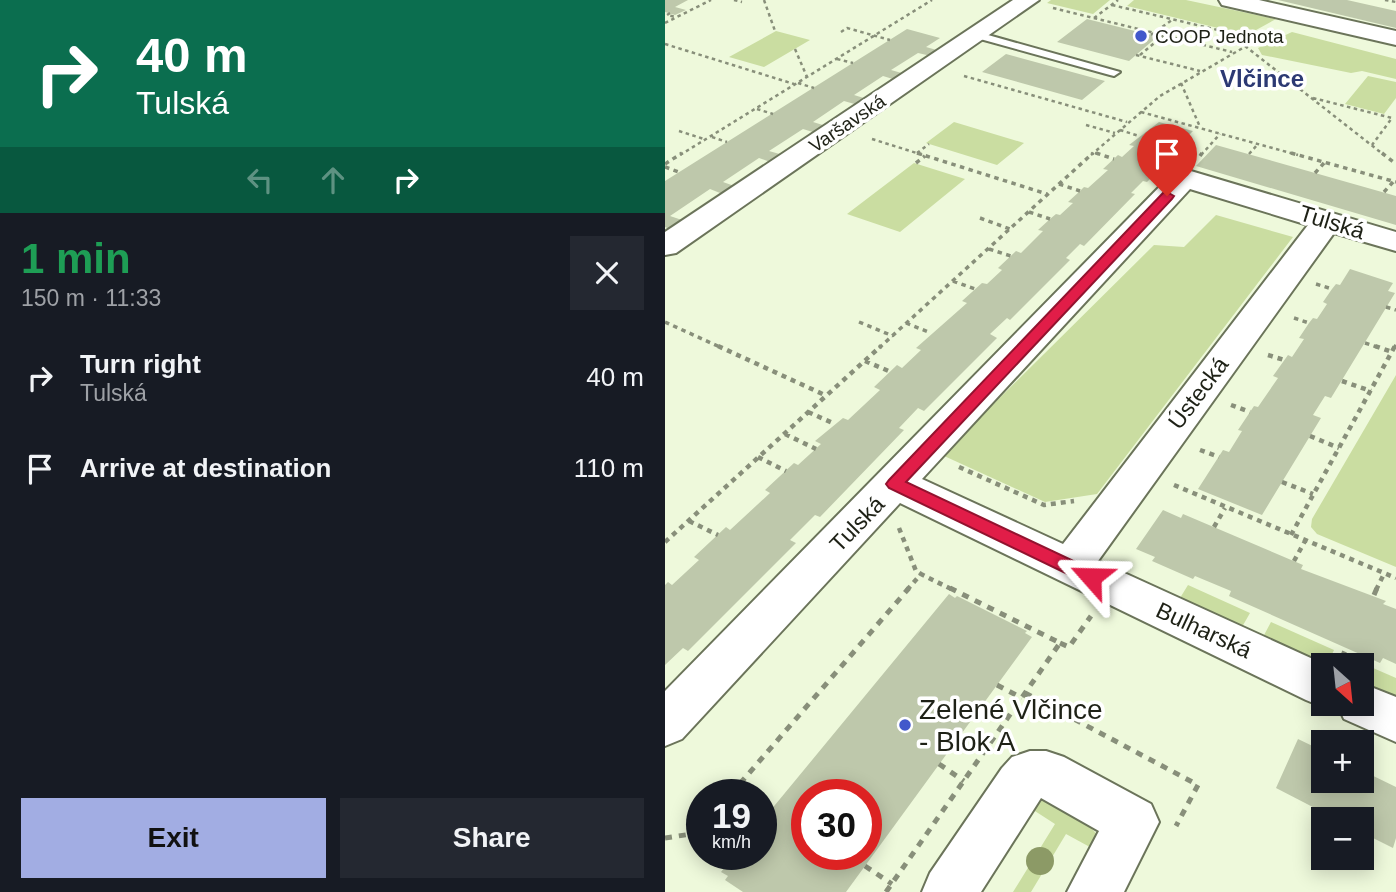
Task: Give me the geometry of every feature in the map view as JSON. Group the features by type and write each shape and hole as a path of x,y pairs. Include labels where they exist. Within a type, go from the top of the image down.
{"street":[{"path":"1230,0 1396,37"},
{"name":"Varšavská","path":"665,246 1027,1"},
{"name":"Tulská","path":"665,724 1184,178 1396,242"},
{"name":"Ústecká","path":"1070,567 1327,221"},
{"name":"Bulharská","path":"881,498 1070,567 1311,680"},
{"path":"1374,710 1396,720"},
{"path":"949,892 1020,785 1030,774 1046,774 1133,822 1094,892"}],"lane":[{"path":"977,35 1114,72"}],"path":[{"path":"665,23 711,0"},
{"path":"734,0 742,2"},
{"path":"764,0 775,31"},
{"path":"665,166 932,0"},
{"path":"1094,18 1118,0"},
{"path":"1385,0 1396,2"},
{"path":"1027,1 1233,52"},
{"path":"1112,5 1257,39"},
{"path":"670,13 667,15 677,17"},
{"path":"1153,34 1173,19"},
{"path":"841,32 847,28 890,40"},
{"path":"665,542 1140,111 1181,83 1276,28"},
{"path":"1164,35 1137,56 1201,72"},
{"path":"665,44 814,88"},
{"path":"1244,46 1396,164"},
{"path":"795,49 807,77"},
{"path":"837,59 853,63"},
{"path":"753,71 761,66"},
{"path":"954,73 1128,122"},
{"path":"1181,83 1201,128"},
{"path":"1310,97 1392,118 1372,145"},
{"path":"756,108 773,114"},
{"path":"1140,111 1394,182 1384,192"},
{"path":"1086,125 1139,136"},
{"path":"679,131 705,140"},
{"path":"711,136 727,142"},
{"path":"871,138 1048,195"},
{"path":"917,153 929,144"},
{"path":"1249,154 1258,144"},
{"path":"1094,153 1114,159"},
{"path":"916,163 926,156"},
{"path":"1315,173 1324,163"},
{"path":"665,166 679,172"},
{"path":"1059,184 1080,191"},
{"path":"1029,212 1051,219"},
{"path":"980,218 1010,229"},
{"path":"989,248 1011,256"},
{"path":"953,281 975,289"},
{"path":"1386,307 1396,310"},
{"path":"665,322 827,396"},
{"path":"859,322 893,336"},
{"path":"906,323 931,333"},
{"path":"1365,343 1392,352"},
{"path":"1291,535 1396,345"},
{"path":"865,361 891,372"},
{"path":"1342,381 1371,391"},
{"path":"809,412 835,424"},
{"path":"785,434 816,449"},
{"path":"1310,436 1339,448"},
{"path":"925,452 1044,505 1107,496 1130,484 1225,508 1396,578"},
{"path":"758,457 786,471"},
{"path":"1282,482 1313,494"},
{"path":"881,498 898,526 916,571 1069,647 1112,587"},
{"path":"1214,527 1225,508"},
{"path":"689,520 717,535"},
{"path":"1294,561 1305,541"},
{"path":"1374,595 1384,573"},
{"path":"744,779 922,574"},
{"path":"886,892 1060,643"},
{"path":"997,685 1022,698"},
{"path":"939,764 964,781"},
{"path":"665,838 686,835"},
{"path":"871,870 892,884"}],"green space":[{"path":"1051,0 1110,0 1093,14 1047,3"},
{"path":"1134,0 1186,0 1276,19 1247,35 1127,6"},
{"path":"776,31 810,40 764,67 729,57"},
{"path":"1292,32 1396,59 1396,79 1262,55 1258,48"},
{"path":"1368,76 1396,82 1396,98 1384,114 1345,104"},
{"path":"954,122 1024,143 997,165 926,143"},
{"path":"914,163 965,179 900,232 847,214"},
{"path":"1216,215 1293,237 1097,494 1045,502 942,455 1154,245 1184,247"},
{"path":"1396,375 1396,567 1317,534 1311,527 1312,519"},
{"path":"1188,585 1250,613 1242,627 1180,598"},
{"path":"1271,622 1334,650 1333,653 1311,653 1311,658 1263,637"},
{"path":"1374,668 1396,678 1396,698 1374,688"},
{"path":"1035,798 1075,817 1094,831 1099,841 1099,852 1066,834 1031,892 1013,892 1055,824 1024,804"}],"building":[{"path":"665,0 688,0 675,7 686,10 675,15 665,12"},
{"path":"1278,0 1347,0 1396,11 1396,28"},
{"path":"1087,19 1157,37 1129,61 1057,42"},
{"path":"907,29 940,38 926,47 940,51 931,56 918,53 891,70 905,74 896,80 883,76 854,95 867,99 858,105 844,101 813,122 826,126 816,133 803,129 769,151 783,155 773,163 759,158 723,182 737,187 725,195 710,189 670,216 685,221 672,230 665,227 665,181"},
{"path":"1006,54 1105,81 1082,100 982,72"},
{"path":"1159,122 1193,131 1187,137 1191,138 1147,182 1143,181 1131,193 1135,194 1084,246 1080,244 1066,258 1070,260 1010,320 1007,318 990,334 997,338 924,411 918,408 899,428 904,430 820,517 815,515 790,540 796,543 688,651 683,648 665,665 665,585 668,582 672,585 699,560 694,557 726,527 730,530 770,493 765,490 794,463 798,465 821,444 815,441 843,418 848,420 880,390 874,387 897,365 902,368 921,350 916,348 967,303 962,301 982,283 987,284 1002,270 998,268 1016,251 1021,253 1043,231 1038,230 1056,214 1060,215 1073,203 1068,202 1084,187 1088,188 1108,170 1103,169 1118,155 1122,157 1134,146 1129,145"},
{"path":"1216,145 1396,196 1396,225 1196,166"},
{"path":"1350,269 1393,283 1388,291 1395,293 1331,398 1325,396 1313,415 1321,418 1262,515 1198,489 1223,450 1229,452 1242,431 1238,430 1278,378 1273,376 1288,355 1292,357 1304,339 1299,338 1313,318 1317,319 1327,304 1323,302 1336,284 1340,285"},
{"path":"1163,510 1181,518 1183,514 1303,565 1301,569 1386,601 1383,604 1396,609 1396,664 1383,658 1380,663 1374,660 1374,653 1357,653 1229,596 1231,591 1195,576 1193,579 1152,561 1155,557 1136,549"},
{"name":"Zelené Vlčince - Blok A","path":"949,594 1027,631 1025,633 1032,637 882,843 882,779 796,779"},
{"path":"1298,739 1311,745 1311,793 1374,793 1374,776 1396,787 1396,838 1393,848 1374,838 1374,807 1313,807 1276,788"},
{"name":"Zelené Vlčince - Blok A","path":"791,786 791,870 862,870 846,892 743,892 725,880 728,876 721,872 777,870 777,803"}],"place":[{"name":"COOP Jednota","path":"1141,36"},
{"name":"Zelené Vlčince - Blok A","path":"905,725"}],"district":[{"name":"Vlčince","path":"1262,79"}],"route":[{"path":"1091,577 895,484 1167,196"}]}
